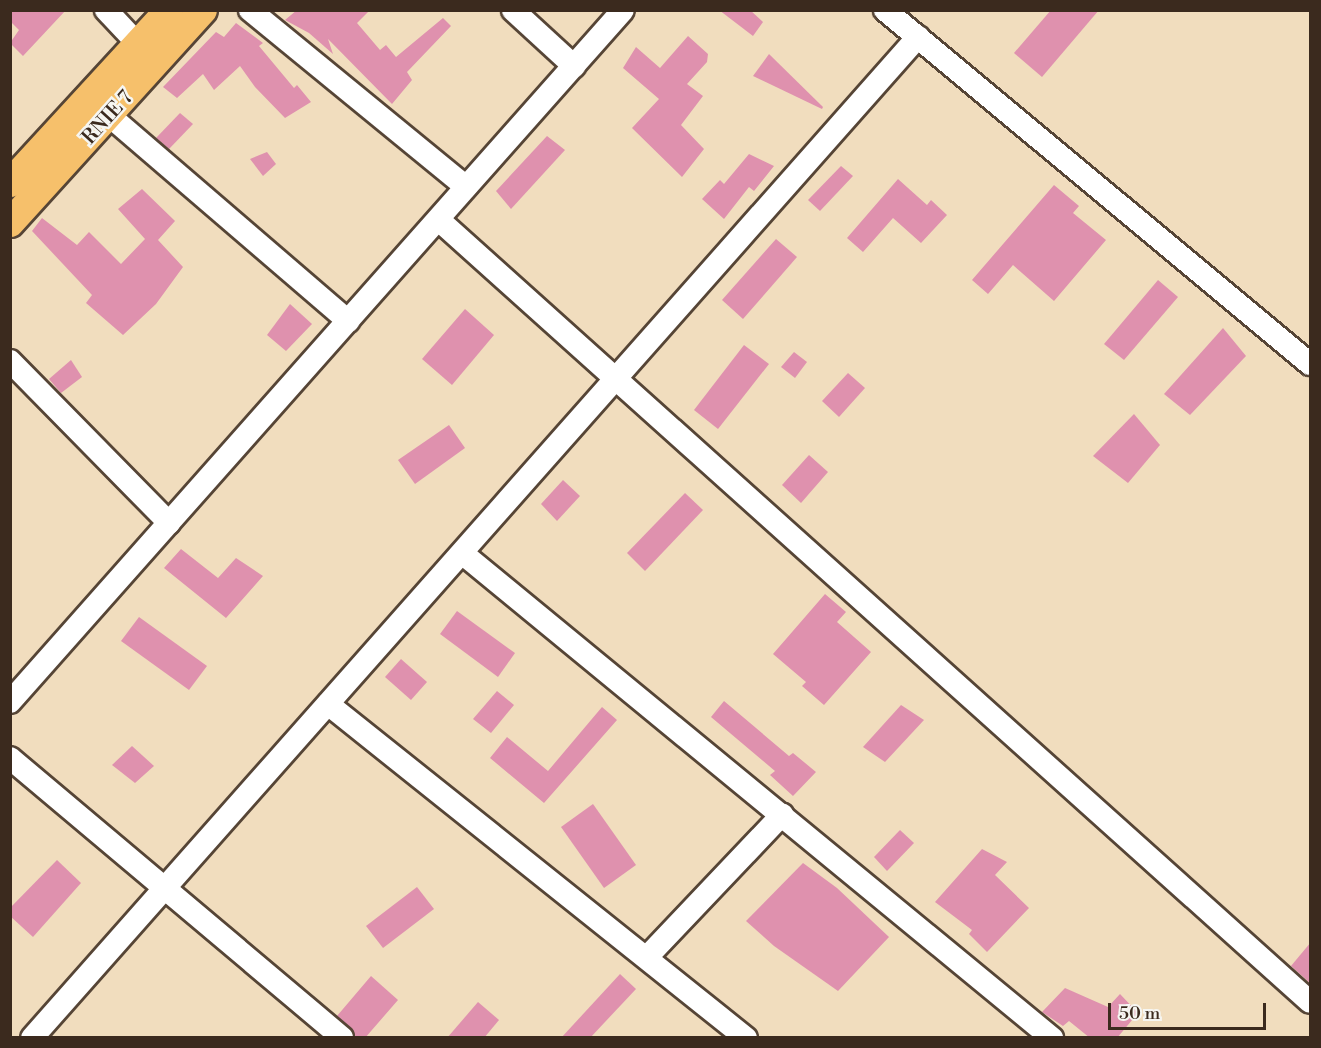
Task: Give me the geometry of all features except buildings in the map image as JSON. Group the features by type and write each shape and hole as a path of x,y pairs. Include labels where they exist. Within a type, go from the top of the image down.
{"main road":[{"name":"RNIE 7","path":"10,183 170,10"},
{"name":"RNIE 7","path":"10,223 111,117 203,10"}],"street":[{"path":"106,10 138,44"},
{"path":"250,10 466,187"},
{"path":"513,10 574,66"},
{"path":"10,702 348,321 440,221 466,187 623,10"},
{"path":"885,10 1311,364"},
{"path":"32,1038 918,37"},
{"path":"111,117 348,321"},
{"path":"440,221 1311,1002"},
{"path":"10,361 170,523"},
{"path":"462,553 1052,1038"},
{"path":"328,704 648,956 746,1038"},
{"path":"10,758 342,1038"},
{"path":"648,956 782,815"}]}
